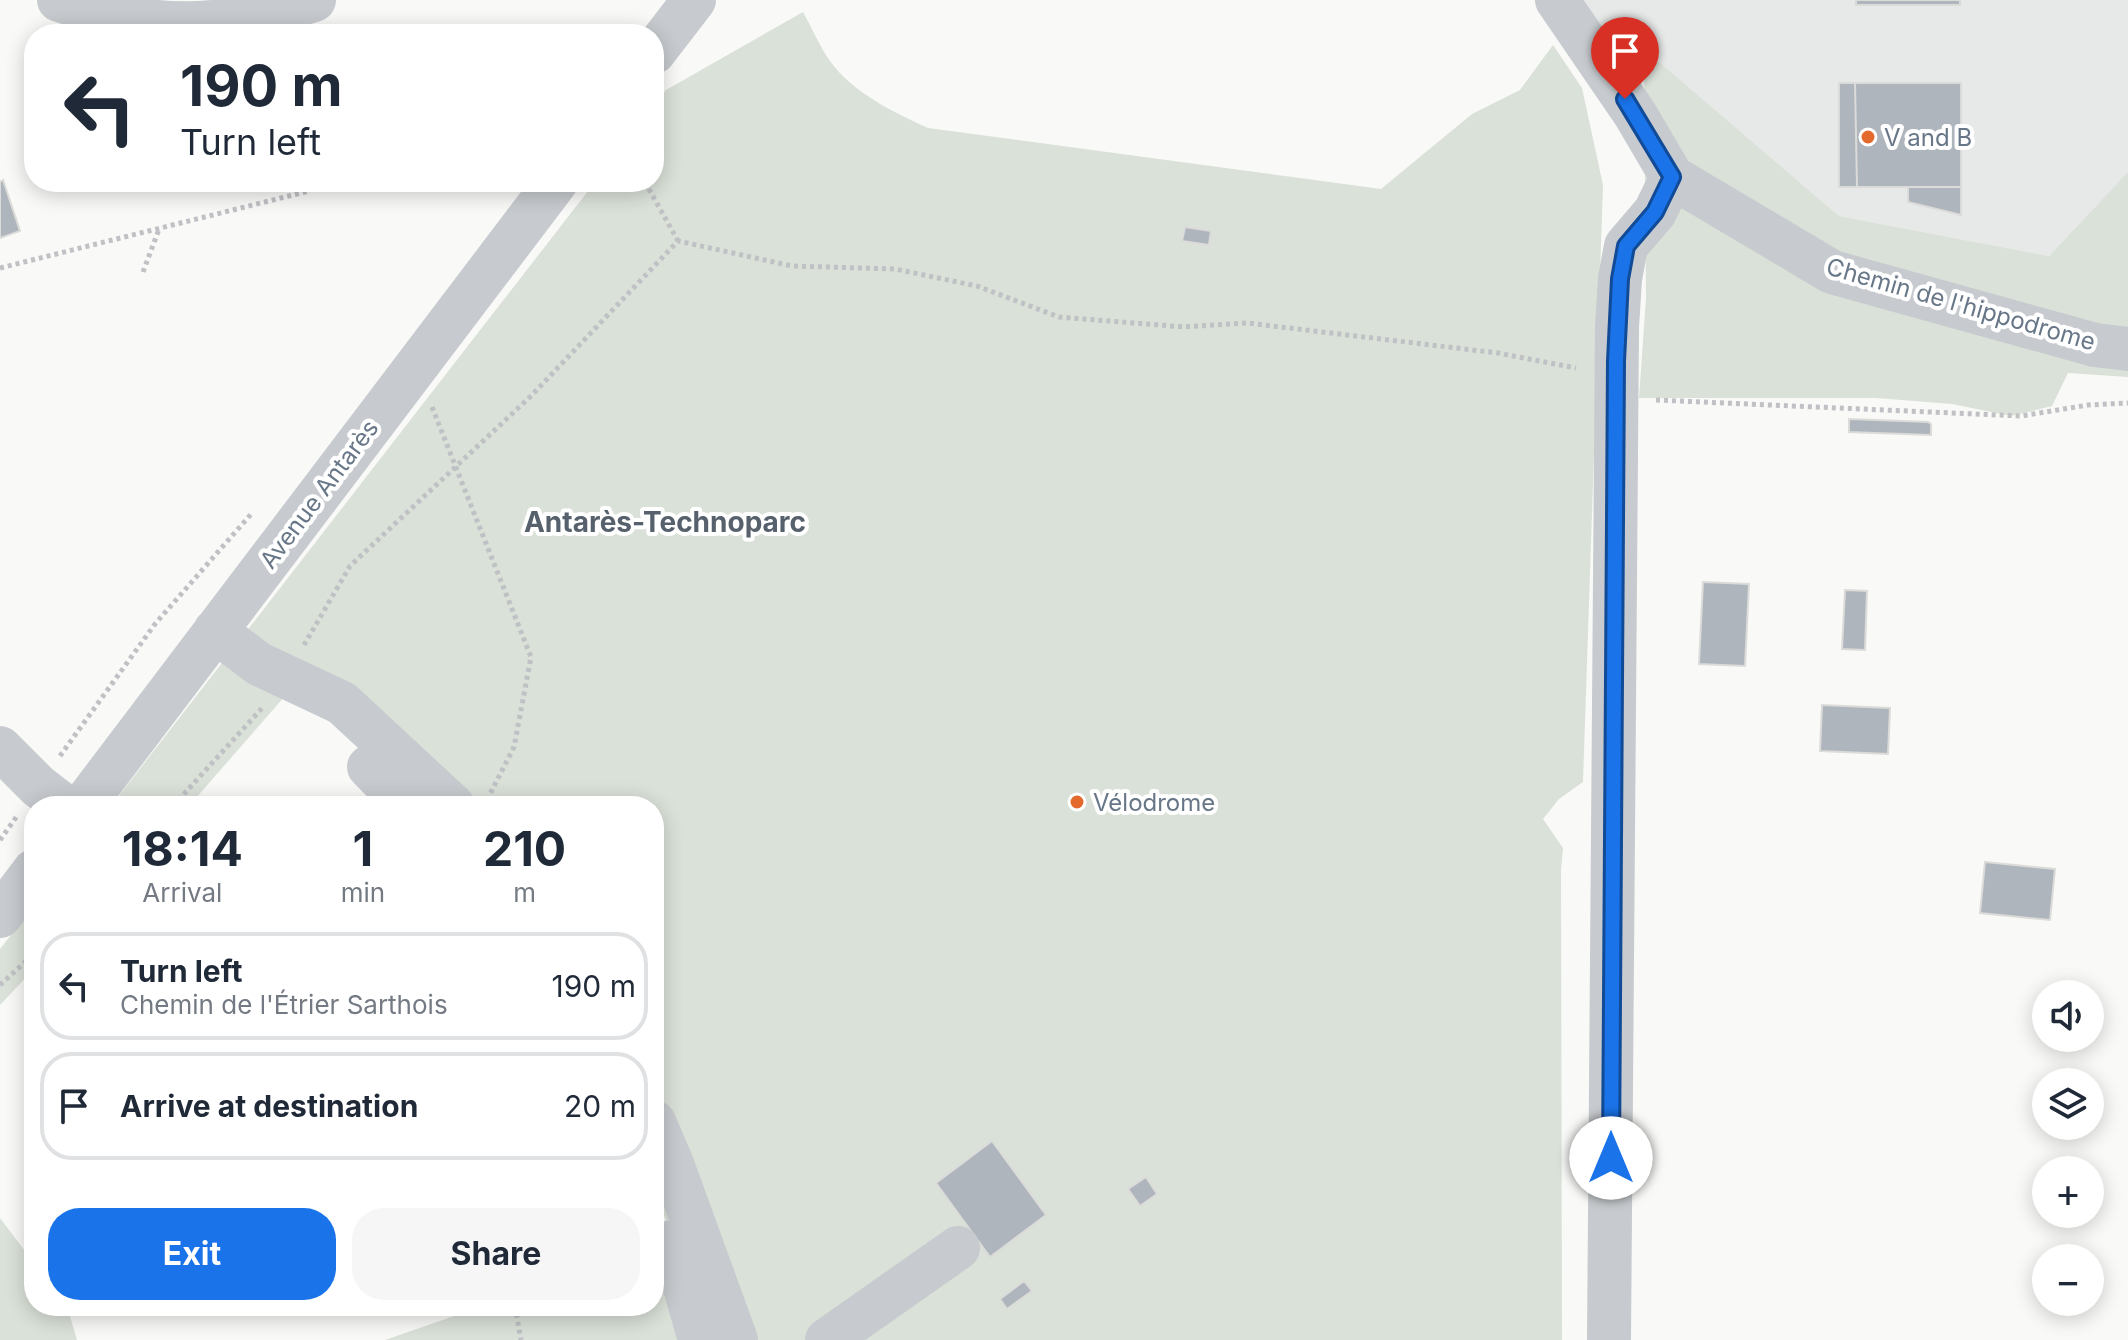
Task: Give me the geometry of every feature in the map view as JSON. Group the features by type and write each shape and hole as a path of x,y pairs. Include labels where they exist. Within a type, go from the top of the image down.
{"street":[{"path":"59,0 120,18 175,24"},
{"path":"199,24 272,14 314,0"},
{"path":"664,39 694,0"},
{"path":"1557,0 1635,114 1672,177 1655,212 1626,246 1620,279 1616,398 1609,1340"},
{"name":"Chemin de l'hippodrome","path":"1672,177 1832,272 2095,345 2128,349"},
{"name":"Avenue Antarès","path":"91,796 548,192"},
{"path":"215,631 259,664 342,703 442,796"},
{"path":"0,748 51,796"},
{"path":"369,767 397,796"},
{"path":"0,916 24,884"},
{"path":"664,1145 736,1340"},
{"path":"664,1219 700,1340"},
{"path":"827,1340 958,1248"}],"path":[{"path":"0,268 305,192"},
{"path":"651,192 678,241 792,266 895,269 977,286 1059,317 1184,327 1247,323 1573,365 1616,398 2021,416 2088,405 2128,403"},
{"path":"143,272 159,229"},
{"path":"182,796 259,712 286,677 350,566 531,396 678,241"},
{"path":"416,366 531,657 514,747 489,796"},
{"path":"51,796 155,624 259,505"},
{"path":"0,840 24,819"},
{"path":"0,985 24,963"},
{"path":"517,1316 521,1340"}],"shaded area":[{"path":"1578,0 2128,0 2128,172 2049,256 1839,216 1644,49 1612,43"},
{"name":"Vélodrome","path":"803,12 826,56 850,83 888,108 928,128 1381,189 1472,114 1520,90 1553,45 1582,88 1603,185 1583,782 1559,799 1543,819 1563,848 1562,1340 713,1340 664,1215 664,796 426,796 291,689 198,796 119,796 587,192 664,192 666,90"},
{"path":"1644,49 1839,216 2049,256 2128,172 2128,377 2068,373 2052,406 2011,416 1952,404 1876,398 1639,398 1646,298"},
{"path":"24,919 24,980 0,1005 0,949"},
{"path":"0,1218 24,1250 24,1316 70,1316 77,1340 0,1340"},
{"path":"664,1285 681,1340 385,1340 454,1316 664,1316"}],"building":[{"path":"1856,0 1960,0 1960,5 1856,5"},
{"path":"1839,83 1855,83 1857,187 1839,187"},
{"path":"1855,83 1961,83 1961,187 1857,187"},
{"path":"3,180 20,231 0,238 0,182"},
{"path":"1908,187 1961,187 1961,215 1908,202"},
{"path":"1185,227 1211,231 1209,245 1182,241"},
{"path":"1849,419 1928,422 1931,424 1931,435 1849,432"},
{"path":"1703,582 1749,584 1745,666 1699,664"},
{"path":"1845,590 1867,591 1865,650 1842,649"},
{"path":"1822,705 1890,708 1888,754 1820,751"},
{"path":"1985,862 2055,869 2050,920 1980,913"},
{"path":"992,1141 1046,1215 990,1257 936,1183"},
{"path":"1146,1177 1157,1194 1140,1206 1128,1189"},
{"path":"1024,1281 1032,1291 1007,1309 1000,1299"}],"place":[{"name":"V and B","path":"1868,137"},
{"name":"Vélodrome","path":"1077,802"}],"district":[{"name":"Antarès-Technoparc","path":"665,522"}],"route":[{"path":"1611,1158 1617,327 1626,246 1655,212 1672,177 1625,99"}]}
